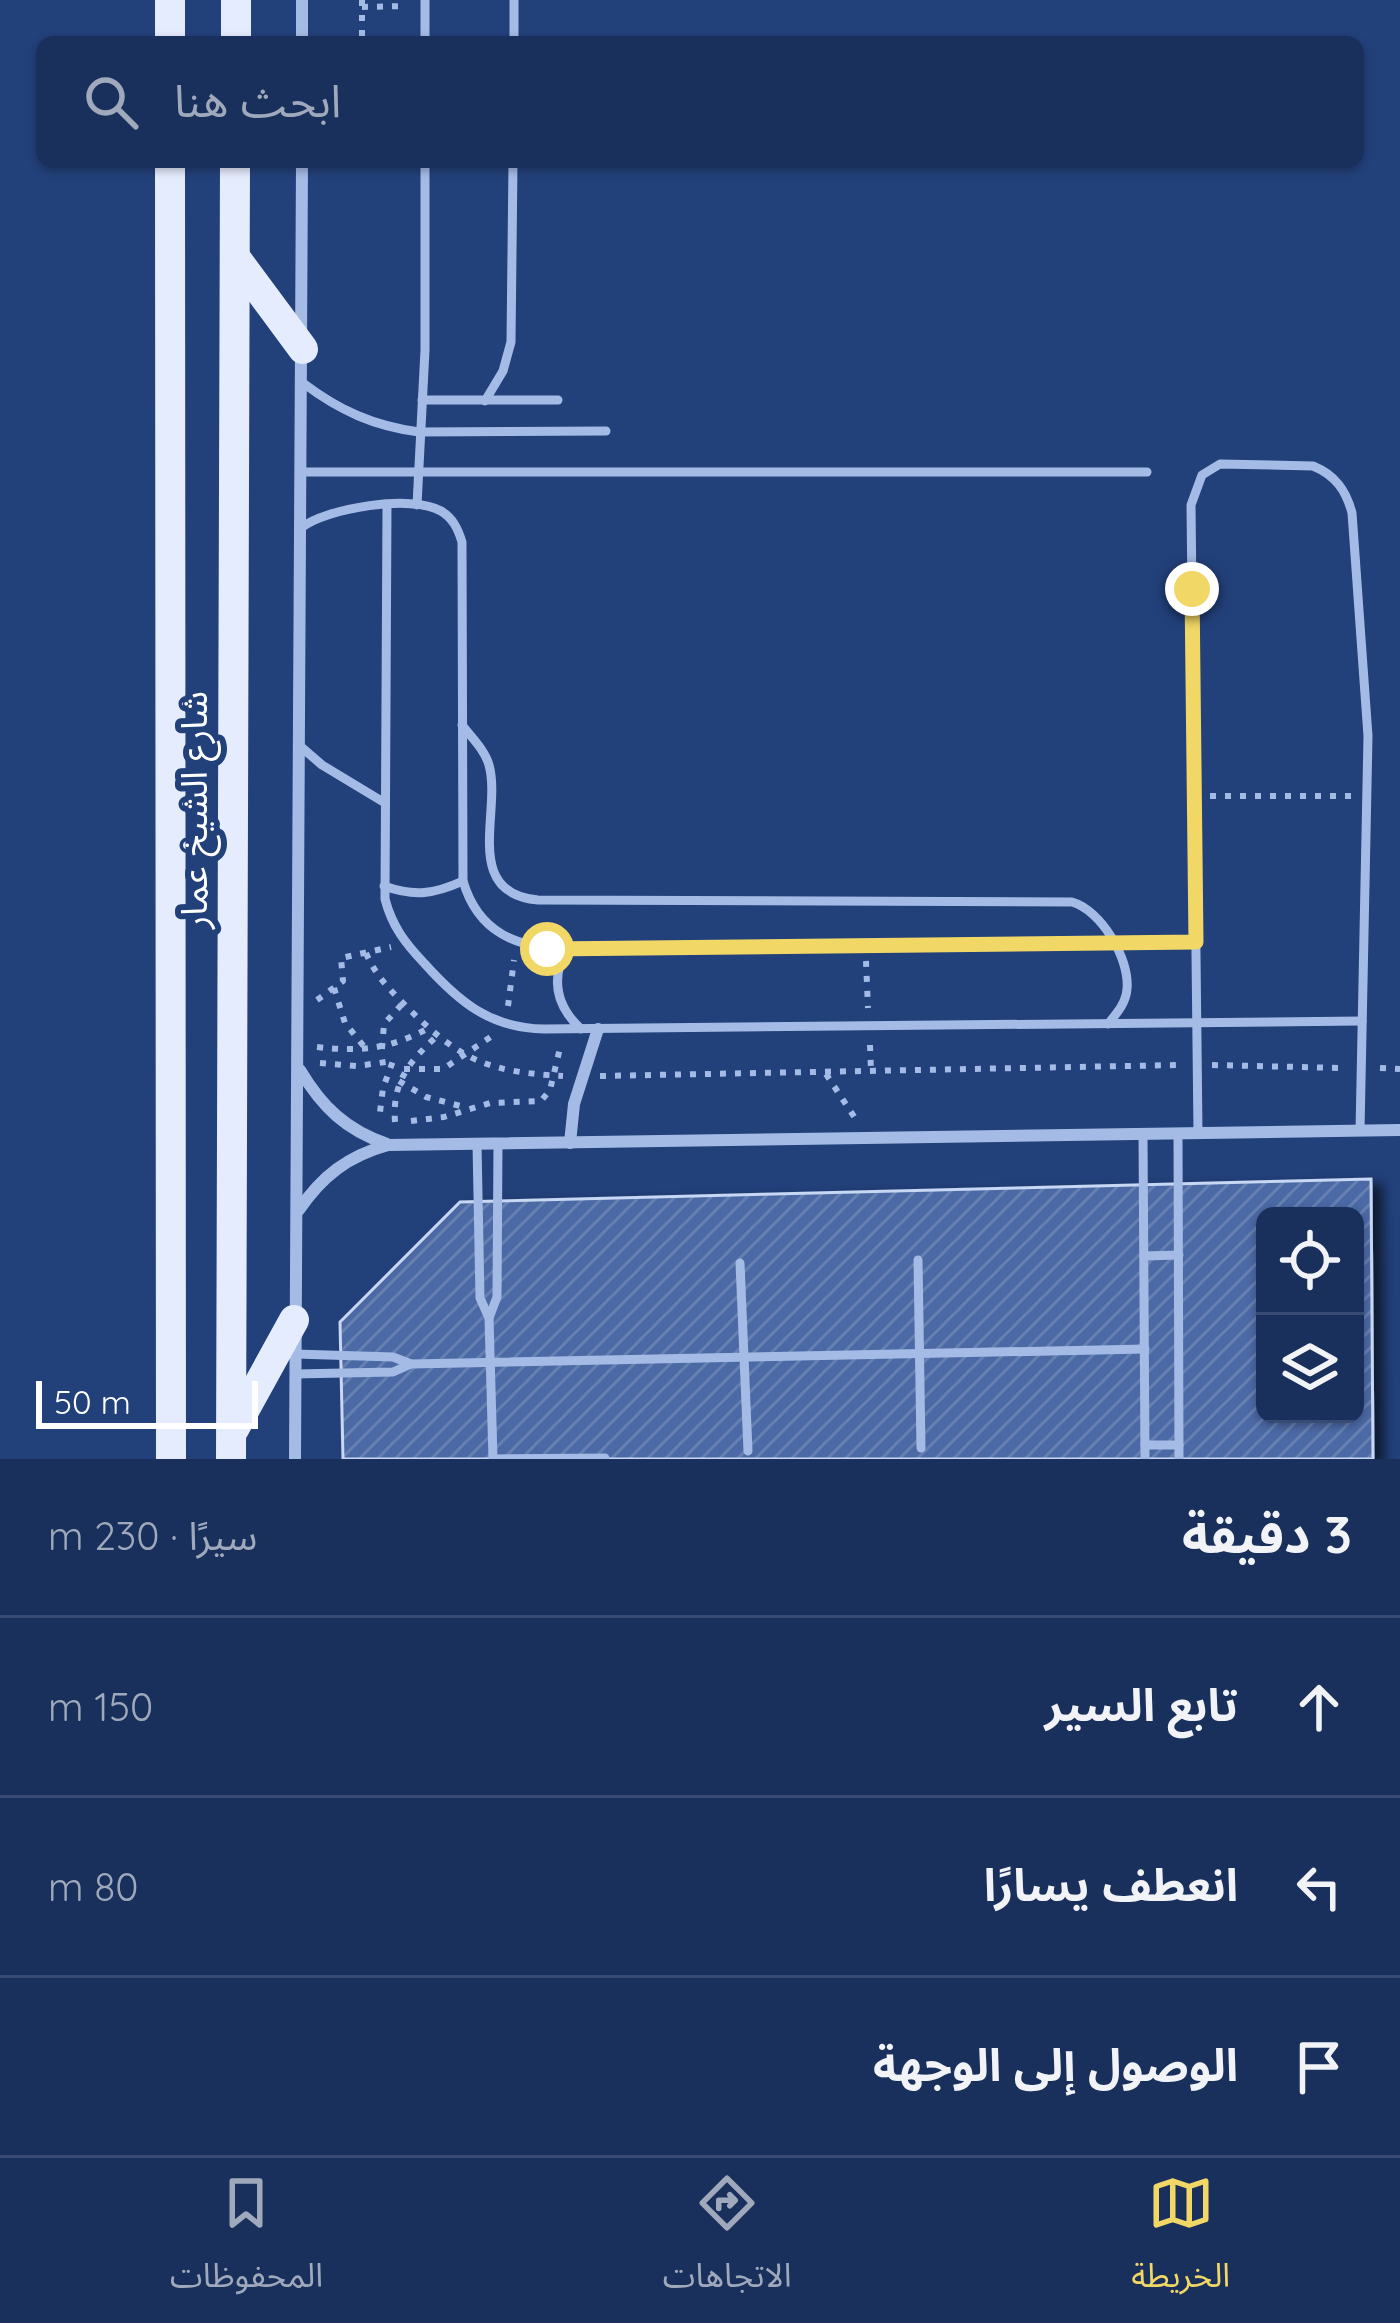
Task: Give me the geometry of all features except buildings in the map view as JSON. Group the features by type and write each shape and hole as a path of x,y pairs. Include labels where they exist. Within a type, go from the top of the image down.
{"main road":[{"path":"170,0 170,36"},
{"path":"236,0 236,36"},
{"name":"شارع الشيخ عمار","path":"170,168 171,1459"},
{"name":"شارع الشيخ عمار","path":"231,1447 236,168"},
{"path":"235,257 304,349"},
{"path":"231,1447 295,1320"}],"street":[{"path":"302,0 302,36"},
{"path":"295,1459 302,168"},
{"path":"570,1142 574,1105 598,1029"},
{"path":"298,1067 326,1108 344,1124 388,1145"},
{"path":"299,1210 327,1175 345,1162 388,1145 1400,1130"}],"lane":[{"path":"514,0 514,36"},
{"path":"425,3 425,36"},
{"path":"417,505 425,350 425,168"},
{"path":"485,401 503,371 512,342 513,168"},
{"path":"303,383 346,412 419,432 606,431"},
{"path":"422,400 558,400"},
{"path":"1198,1133 1192,494 1202,475 1220,464 1276,463 1300,463 1325,471 1349,500 1367,708 1360,1131"},
{"path":"302,472 1147,472"},
{"path":"302,528 319,515 339,509 387,506 417,505 452,519 462,542 463,881 476,912 500,935 532,947 566,949 1196,942"},
{"path":"387,506 384,886 388,911 406,943 471,1010 506,1025 565,1029 1362,1022"},
{"path":"462,725 490,768 491,867 504,887 525,899 1062,900 1081,904 1097,914 1128,981 1124,1003 1108,1024"},
{"path":"299,746 385,803"},
{"path":"384,886 428,894 463,881"},
{"path":"566,949 557,992 581,1029"},
{"path":"1178,1133 1179,1459"},
{"path":"1143,1134 1145,1459"},
{"path":"498,1143 497,1297 489,1318 493,1459 605,1458"},
{"path":"477,1144 480,1298 489,1318"},
{"path":"1144,1256 1179,1255"},
{"path":"918,1260 921,1448"},
{"path":"740,1264 748,1451"},
{"path":"295,1354 393,1357 411,1364 1145,1349"},
{"path":"295,1374 393,1372 411,1364"},
{"path":"1145,1445 1179,1444"}],"path":[{"path":"362,36 362,3 425,3"},
{"path":"1194,796 1367,796"},
{"path":"316,1000 343,981 341,958 406,943"},
{"path":"366,952 380,980 437,1036 480,1064 554,1075 1198,1065 1400,1069"},
{"path":"334,988 345,1023 369,1052"},
{"path":"382,1049 384,1024 403,1003"},
{"path":"380,1120 381,1096 393,1061 321,1066 317,1047 369,1052 429,1028"},
{"path":"365,1114 395,1122 428,1120 490,1102 541,1102 550,1090 565,1029"},
{"path":"395,1122 399,1081 411,1060 437,1036"},
{"path":"826,1074 868,1138"},
{"path":"399,1081 426,1097 468,1108"}],"route":[{"path":"547,949 1196,942 1192,589"}]}
